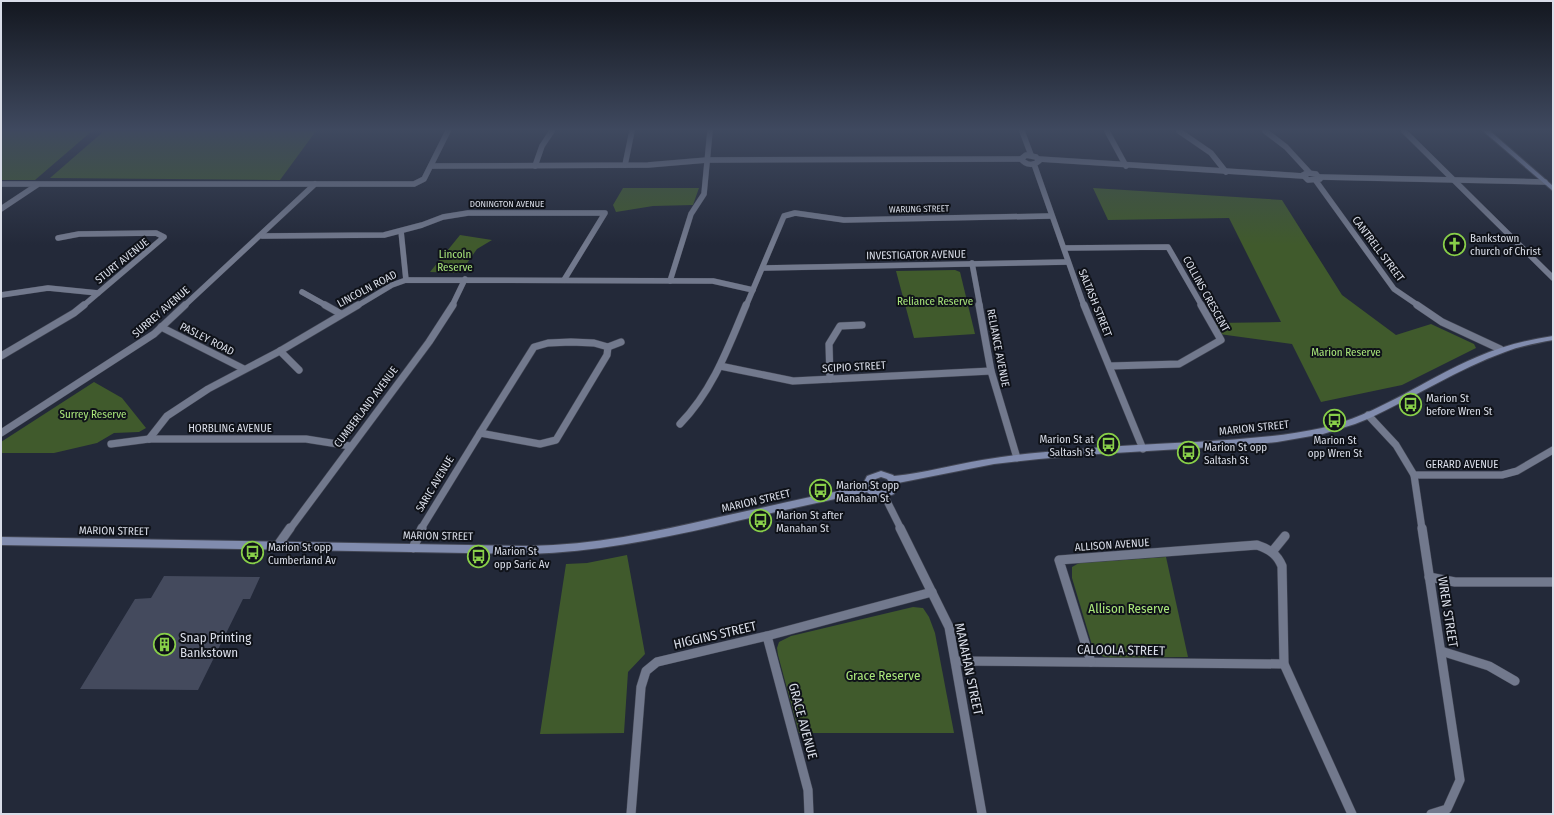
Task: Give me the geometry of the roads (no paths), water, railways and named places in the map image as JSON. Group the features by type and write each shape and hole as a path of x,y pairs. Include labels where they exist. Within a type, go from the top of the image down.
{"main road":[{"path":"1530,169 1553,189"},
{"name":"MARION STREET","path":"892,480 923,476 1017,458 1279,439 1330,430 1368,416 1500,349 1530,341 1553,338"},
{"path":"881,474 892,480 893,489 884,495 875,493 868,488 868,481 873,475 881,474"},
{"name":"MARION STREET","path":"1,541 553,550 596,547 659,535 868,488"}],"street":[{"path":"1,184 414,184 423,180 429,169"},
{"path":"670,281 691,214 704,194 706,169"},
{"name":"SALTASH STREET","path":"1039,169 1050,216 1143,449"},
{"path":"1177,169 1303,176 1308,180 1454,180 1545,182"},
{"path":"1306,169 1318,179"},
{"path":"1443,169 1553,278"},
{"path":"1303,176 1305,173 1309,172"},
{"name":"CANTRELL STREET","path":"1318,179 1394,289 1442,322 1500,349"},
{"name":"SURREY AVENUE","path":"1,432 138,346 262,236 316,184"},
{"path":"1,209 38,185"},
{"name":"WARUNG STREET","path":"680,424 714,382 753,290 764,268 786,212 844,220 1050,216"},
{"name":"DONINGTON AVENUE","path":"262,236 384,235 443,217 468,213 605,213 564,280"},
{"path":"401,231 406,280"},
{"name":"STURT AVENUE","path":"1,356 58,323 98,294 160,242 163,236 156,234 86,234 58,238"},
{"name":"COLLINS CRESCENT","path":"1064,248 1168,247 1221,340 1179,364 1110,366"},
{"name":"INVESTIGATOR AVENUE","path":"764,268 1068,262"},
{"name":"RELIANCE AVENUE","path":"972,263 991,371 1017,458"},
{"name":"CUMBERLAND AVENUE","path":"278,546 350,446 428,342 450,309 465,279"},
{"name":"LINCOLN ROAD","path":"149,439 167,416 208,389 280,351 392,285 406,280 712,281 753,290"},
{"path":"1,295 48,288 98,294"},
{"path":"302,292 341,314"},
{"path":"830,379 829,344 840,326 862,325"},
{"name":"PASLEY ROAD","path":"161,327 244,369"},
{"path":"479,433 540,444 556,444 608,355 608,347 621,342"},
{"name":"SARIC AVENUE","path":"413,548 423,525 534,343 599,343 608,347"},
{"path":"280,351 299,370"},
{"name":"SCIPIO STREET","path":"720,366 793,381 991,371"},
{"name":"WREN STREET","path":"1368,416 1396,445 1414,475 1460,780 1446,809 1431,814"},
{"name":"HORBLING AVENUE","path":"111,444 149,439 306,439 350,446"},
{"name":"GERARD AVENUE","path":"1414,475 1502,475 1517,471 1553,450"},
{"name":"MANAHAN STREET","path":"884,495 950,627 982,814"},
{"path":"1285,536 1272,552 1279,558 1282,566 1284,664 1352,814"},
{"name":"ALLISON AVENUE","path":"1091,662 1059,560 1257,545 1272,552"},
{"path":"1429,577 1455,582 1553,582"},
{"name":"HIGGINS STREET","path":"631,814 638,706 641,687 646,671 657,662 767,636 932,592"},
{"name":"GRACE AVENUE","path":"767,636 808,790 809,814"},
{"path":"1441,651 1492,667 1506,674 1515,681"},
{"name":"CALOOLA STREET","path":"957,661 1284,664"}],"place":[{"name":"Bankstown church of Christ","path":"1455,244"},
{"name":"Marion St before Wren St","path":"1411,404"},
{"name":"Marion St opp Wren St","path":"1335,420"},
{"name":"Marion St at Saltash St","path":"1109,445"},
{"name":"Marion St opp Saltash St","path":"1188,453"},
{"name":"Marion St opp Manahan St","path":"820,491"},
{"name":"Marion St after Manahan St","path":"760,521"},
{"name":"Marion St opp Cumberland Av","path":"252,553"},
{"name":"Marion St opp Saric Av","path":"478,557"},
{"name":"Snap Printing Bankstown","path":"164,644"}],"park label":[{"name":"Lincoln Reserve","path":"455,260"},
{"name":"Reliance Reserve","path":"935,301"},
{"name":"Marion Reserve","path":"1346,352"},
{"name":"Surrey Reserve","path":"93,414"},
{"name":"Allison Reserve","path":"1129,608"},
{"name":"Grace Reserve","path":"883,675"}]}
